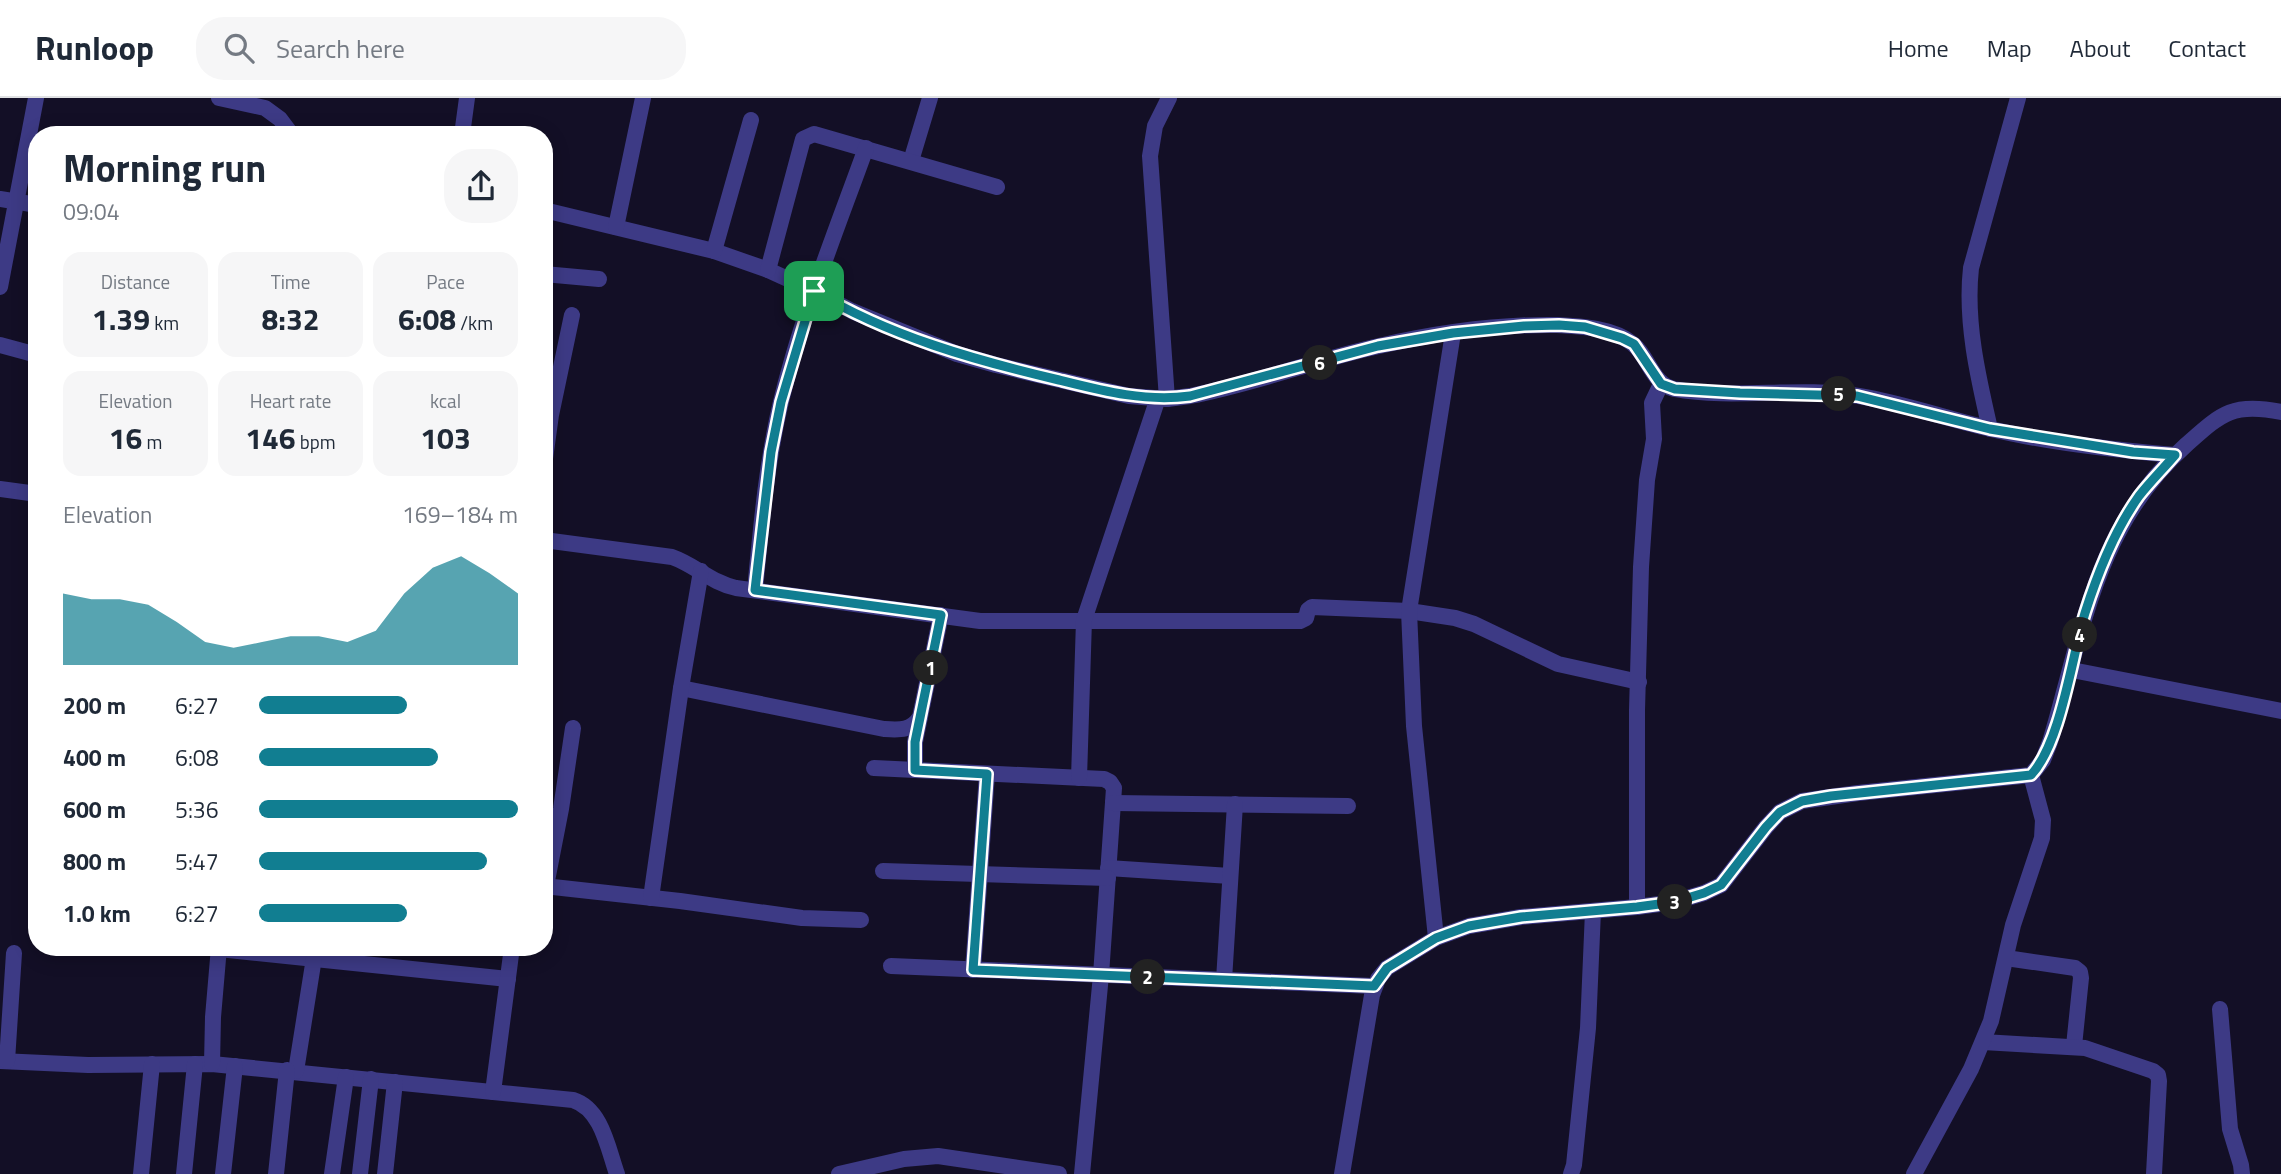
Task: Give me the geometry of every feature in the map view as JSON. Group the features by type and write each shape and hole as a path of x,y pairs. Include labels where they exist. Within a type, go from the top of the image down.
{"street":[{"path":"31,126 36,98"},
{"path":"219,98 265,108 280,118 286,126"},
{"path":"462,126 467,98"},
{"path":"616,227 643,98"},
{"path":"911,161 930,98"},
{"path":"1079,778 1084,620 1162,399 1150,156 1155,126 1169,98"},
{"path":"1990,429 1979,383 1969,286 1970,268 2018,98"},
{"path":"714,251 751,120"},
{"path":"768,270 804,137 814,134 997,187"},
{"path":"0,287 28,142"},
{"path":"755,590 771,452 781,402 814,291 866,148"},
{"path":"0,199 28,204"},
{"path":"553,211 714,251 768,270 852,311 957,354 1108,392 1162,399 1213,391 1378,346 1453,333 1544,325 1585,327 1609,332 1634,344 1661,384 1675,389 1857,396 1990,429 2133,452 2175,455"},
{"path":"553,275 599,279"},
{"path":"553,405 572,315"},
{"path":"1436,938 1414,726 1409,611 1453,333"},
{"path":"0,345 28,353"},
{"path":"1637,907 1642,539 1654,439 1652,403 1661,384"},
{"path":"1342,1174 1374,986 1387,968 1436,938 1460,928 1494,920 1674,902 1704,893 1721,885 1780,812 1802,801 2031,775 2043,760 2094,586 2115,536 2140,495 2175,455 2218,418 2231,411 2246,408 2281,412"},
{"path":"0,489 28,493"},
{"path":"553,541 662,554 682,560 729,587 979,621 1300,621 1306,618 1312,607 1409,611 1455,618 1474,624 1573,669 1639,681"},
{"path":"651,898 701,571"},
{"path":"915,770 915,742 941,615"},
{"path":"2071,670 2281,711"},
{"path":"681,688 884,729 905,729 915,725 920,717"},
{"path":"553,848 573,728"},
{"path":"874,768 1104,779 1114,788 1101,975 1082,1174"},
{"path":"973,970 987,774"},
{"path":"1914,1174 1971,1069 1999,994 2013,925 2043,830 2043,820 2031,775"},
{"path":"1113,803 1348,806"},
{"path":"1224,980 1235,804"},
{"path":"883,871 1230,876"},
{"path":"553,887 802,918 861,920"},
{"path":"1571,1174 1588,1028 1593,911"},
{"path":"14,953 3,1061 88,1065 212,1064 573,1100 587,1106 597,1120 617,1174"},
{"path":"212,1064 219,956"},
{"path":"295,956 508,979"},
{"path":"493,1092 511,956"},
{"path":"276,1174 291,1071 314,958"},
{"path":"2006,958 2075,968 2080,972 2074,1046"},
{"path":"891,967 1374,986"},
{"path":"2220,1009 2230,1129 2242,1174"},
{"path":"1983,1042 2074,1046 2096,1051 2158,1075 2154,1174"},
{"path":"142,1174 152,1064"},
{"path":"184,1174 195,1064"},
{"path":"223,1174 235,1066"},
{"path":"332,1174 345,1077"},
{"path":"360,1174 371,1079"},
{"path":"385,1174 395,1082"},
{"path":"839,1174 904,1166 938,1156 1059,1174"}],"route":[{"path":"814,291 852,311 957,354 1129,396 1167,399 1190,396 1378,346 1453,333 1559,325 1609,332 1634,344 1661,384 1675,389 1857,396 1990,429 2133,452 2175,455 2140,495 2115,536 2084,616 2050,742 2043,760 2031,775 1802,801 1780,812 1721,885 1704,893 1674,902 1637,907 1494,920 1451,931 1387,968 1374,986 973,970 987,774 915,770 915,742 941,615 790,597 755,590 771,452 781,402 814,291"}]}
